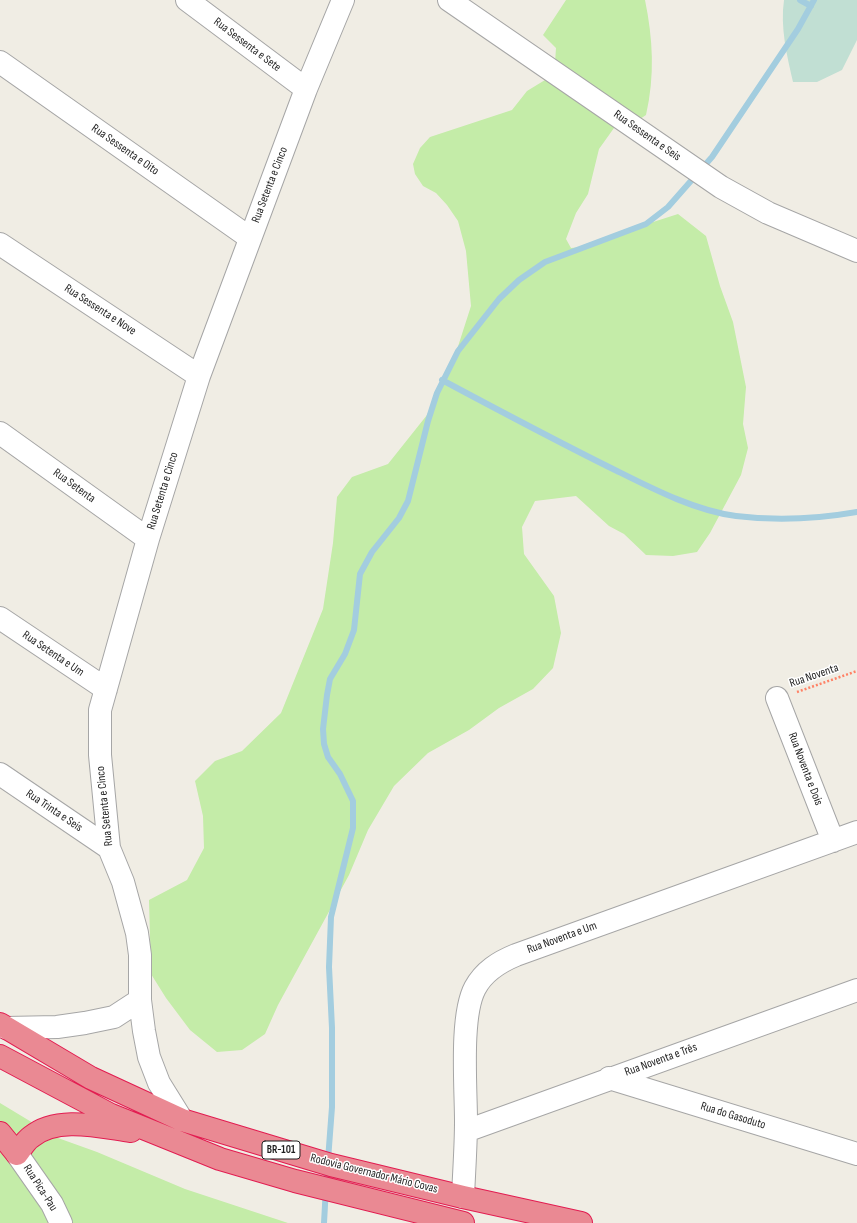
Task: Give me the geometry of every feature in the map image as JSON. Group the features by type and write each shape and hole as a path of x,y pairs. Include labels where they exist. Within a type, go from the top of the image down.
{"highway":[{"name":"Rodovia Governador Mário Covas","path":"3,1026 91,1078 182,1120 331,1165 463,1197 581,1223"},
{"name":"BR-101","path":"0,1056 111,1115 220,1159 295,1181 463,1223"},
{"path":"0,1132 17,1154 31,1137 49,1127 64,1125 154,1133"}],"street":[{"name":"Rua Sessenta e Sete","path":"187,0 306,89"},
{"name":"Rua Setenta e Cinco","path":"182,1120 159,1083 149,1057 140,1000 140,955 137,933 123,882 109,848 100,732 100,710 148,539 199,376 306,89 344,0"},
{"name":"Rua Sessenta e Seis","path":"449,0 721,187 768,213 857,251"},
{"name":"Rua Sessenta e Oito","path":"0,62 250,238"},
{"name":"Rua Sessenta e Nove","path":"0,244 199,376"},
{"name":"Rua Setenta","path":"0,433 148,539"},
{"name":"Rua Setenta e Um","path":"0,618 106,690"},
{"name":"Rua Noventa e Dois","path":"777,698 833,840"},
{"name":"Rua Trinta e Seis","path":"0,774 109,848"},
{"name":"Rua Noventa e Um","path":"463,1197 466,1131 466,1030 468,1007 475,988 486,973 500,962 857,832"},
{"name":"Rua Noventa e Três","path":"466,1131 609,1078 857,990"},
{"path":"3,1026 57,1027 85,1023 114,1017 140,1000"},
{"name":"Rua do Gasoduto","path":"609,1078 857,1154"},
{"name":"Rua Pica-Pau","path":"17,1154 52,1204 61,1223"}],"path":[{"name":"Rua Noventa","path":"777,698 857,671"}],"green space":[{"path":"566,0 645,0 650,29 652,72 646,115 634,123 614,128 599,149 588,194 576,213 566,239 571,248 582,247 678,214 706,236 720,286 733,322 746,387 743,424 748,448 741,475 710,533 697,552 673,556 646,555 624,534 609,526 576,496 535,501 522,527 524,554 554,596 561,633 553,668 533,689 499,708 469,730 428,753 394,786 368,830 349,875 278,1005 265,1034 242,1050 217,1052 190,1030 166,998 151,974 149,900 187,880 204,848 203,816 195,781 215,761 242,751 281,713 323,609 333,543 337,497 352,477 388,464 427,415 453,362 471,306 466,251 458,221 447,205 436,193 423,186 415,174 413,164 420,148 430,137 512,110 527,91 545,80 555,63 556,48 543,35"},
{"path":"784,0 857,0 857,40 842,70 817,82 793,82 786,52 783,21"},
{"path":"0,1103 58,1138 97,1152 185,1189 288,1223 0,1223"}],"waterway":[{"path":"800,0 811,6"},
{"path":"328,1160 332,1107 332,1028 329,967 331,917 353,828 353,801 340,774 328,757 324,744 323,729 330,679 345,654 354,630 360,574 372,552 399,518 408,501 428,421 437,393 458,351 499,299 519,280 545,262 646,224 668,207 712,157 798,29 814,0"},
{"path":"442,380 551,438 660,492 690,504 721,513 751,518 812,518 857,512"},
{"path":"324,1223 327,1169"}]}
